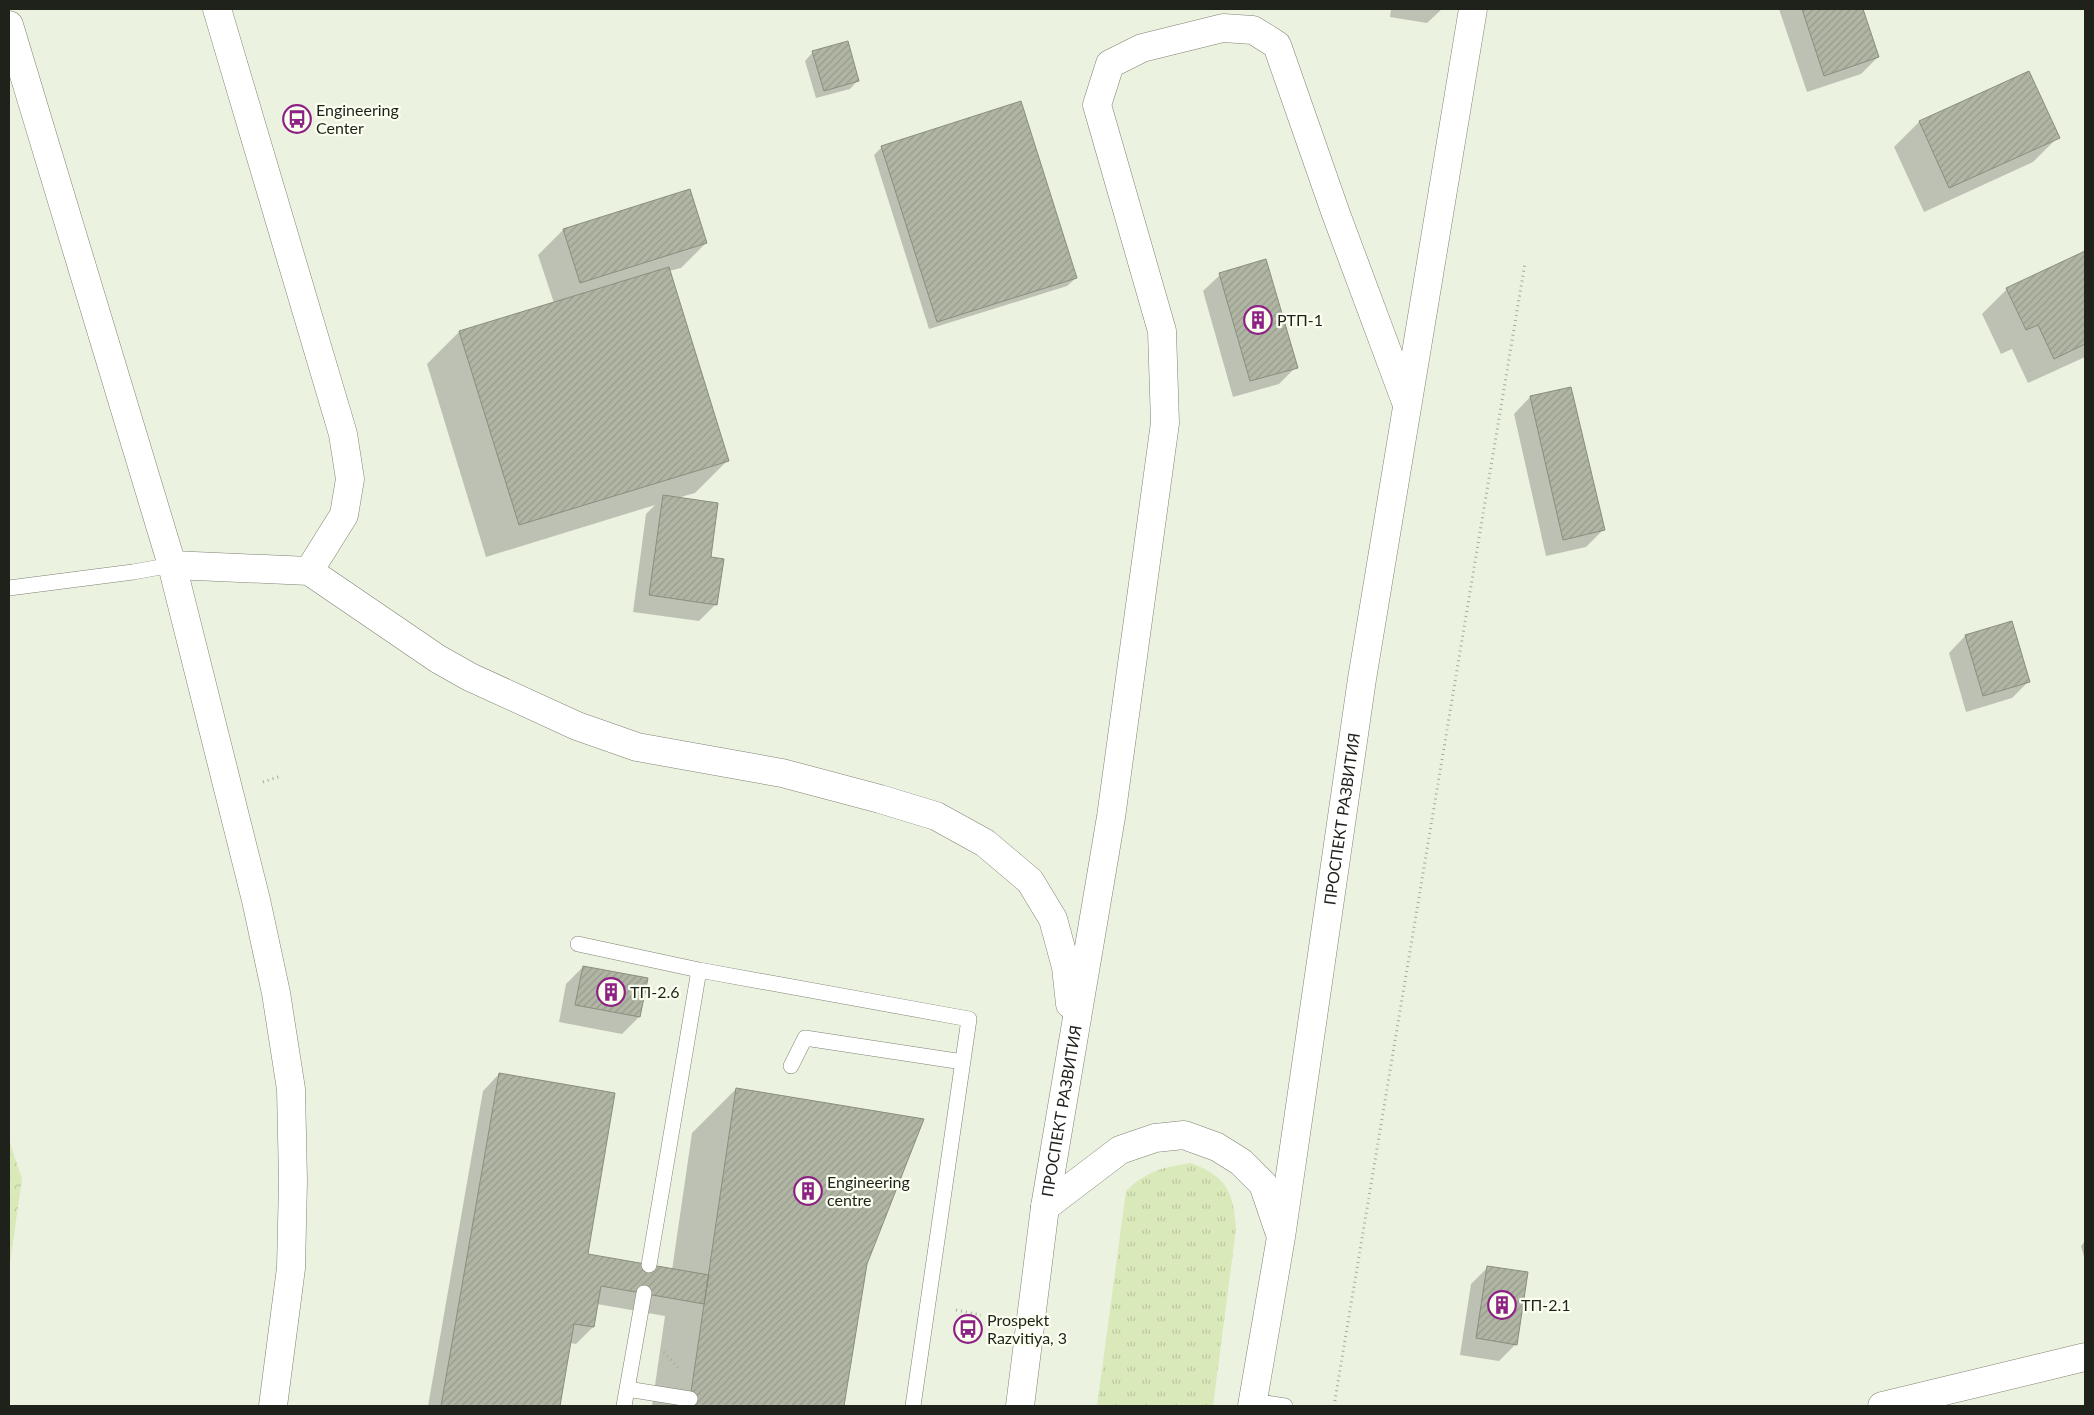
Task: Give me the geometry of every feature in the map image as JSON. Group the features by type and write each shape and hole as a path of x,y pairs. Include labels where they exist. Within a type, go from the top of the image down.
{"street":[{"path":"217,9 343,434 350,478 344,515 309,570"},
{"name":"ПРОСПЕКТ РАЗВИТИЯ","path":"1253,1403 1281,1237 1362,679 1406,402 1473,9"},
{"path":"9,25 172,565 256,900 276,993 290,1090 293,1181 291,1268 273,1406"},
{"name":"ПРОСПЕКТ РАЗВИТИЯ","path":"1020,1406 1045,1207 1111,817 1166,422 1162,331 1097,105 1110,64 1142,48 1223,28 1253,30 1277,45 1336,214 1406,402"},
{"path":"172,565 309,570 438,659 470,677 578,726 637,747 782,774 880,799 936,816 985,842 1030,881 1053,919 1066,967 1074,1039"},
{"name":"ПРОСПЕКТ РАЗВИТИЯ","path":"1045,1207 1120,1150 1155,1138 1184,1135 1217,1147 1241,1162 1263,1184 1281,1237"},
{"path":"1882,1406 2085,1357"}],"lane":[{"path":"9,588 172,565"},
{"path":"578,944 699,970 969,1019 913,1406"},
{"path":"649,1265 699,970"},
{"path":"791,1066 805,1038 963,1062"},
{"path":"624,1406 644,1293"},
{"path":"627,1389 683,1398"},
{"path":"1253,1403 1285,1406"}],"path":[{"path":"1334,1406 1525,263"},
{"path":"661,1349 681,1371 683,1398"}],"green space":[{"path":"9,1140 22,1179 9,1270"},
{"path":"1191,1163 1213,1174 1226,1187 1235,1216 1236,1229 1213,1406 1097,1406 1126,1191 1148,1174 1172,1166"}],"building":[{"path":"1802,9 1863,9 1879,57 1824,76"},
{"path":"848,41 859,81 824,91 812,51"},
{"path":"2029,71 2060,138 1949,188 1919,121"},
{"path":"1021,101 1077,278 937,322 881,146"},
{"path":"690,189 707,243 580,283 563,229"},
{"path":"2085,251 2085,344 2054,359 2038,325 2026,330 2006,288"},
{"name":"РТП-1","path":"1266,259 1298,368 1250,381 1219,273"},
{"path":"669,267 729,461 519,525 459,331"},
{"path":"1571,387 1605,530 1563,540 1530,396"},
{"path":"663,495 718,503 711,557 724,559 717,605 649,595"},
{"path":"2012,621 2030,682 1983,696 1965,635"},
{"name":"ТП-2.6","path":"583,966 648,978 640,1017 575,1005"},
{"path":"499,1073 615,1093 588,1254 709,1275 704,1304 601,1286 594,1327 574,1324 560,1406 441,1406"},
{"name":"Engineering centre","path":"736,1088 924,1119 867,1264 844,1406 689,1406"},
{"name":"ТП-2.1","path":"1487,1266 1528,1272 1517,1345 1476,1338"}],"place":[{"name":"Engineering Center","path":"297,119"},
{"name":"РТП-1","path":"1258,320"},
{"name":"ТП-2.6","path":"611,992"},
{"name":"Engineering centre","path":"808,1191"},
{"name":"ТП-2.1","path":"1502,1305"},
{"name":"Prospekt Razvitiya, 3","path":"968,1329"}]}
